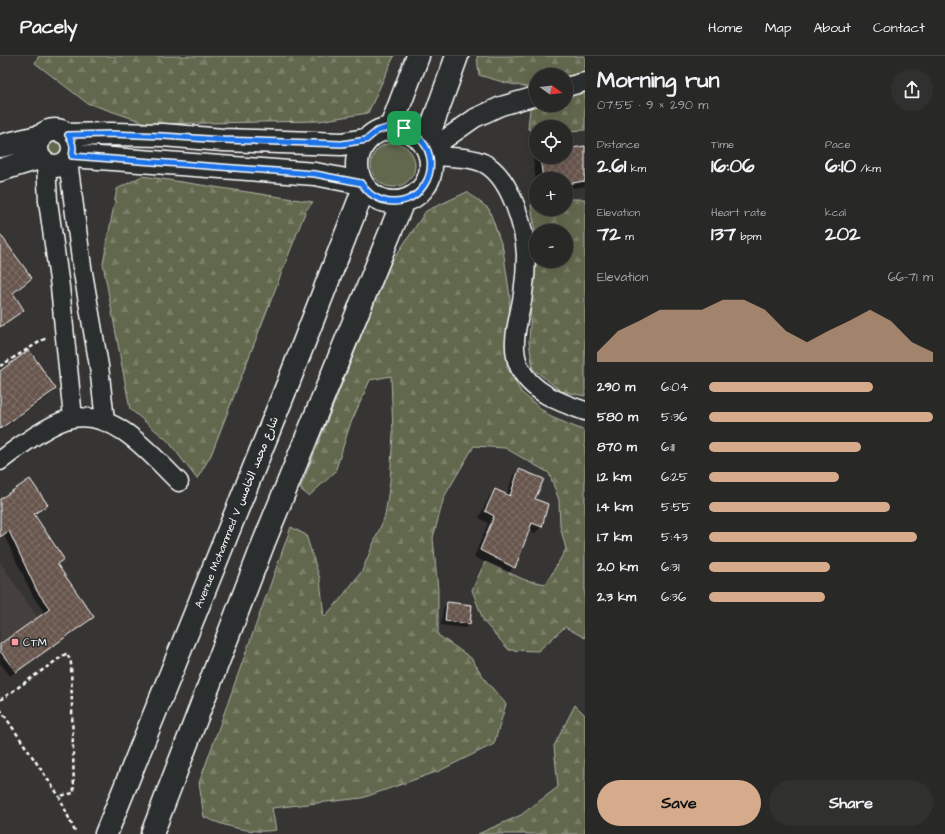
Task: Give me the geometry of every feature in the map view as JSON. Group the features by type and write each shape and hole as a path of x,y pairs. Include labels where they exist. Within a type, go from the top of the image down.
{"main road":[{"path":"391,127 418,56"},
{"path":"70,159 315,174 362,186 375,198 389,202 404,201 416,195 426,184 431,170 428,150 457,56"},
{"path":"362,186 356,168 358,153 366,140 377,131 391,127 404,128 416,135 428,150"},
{"path":"0,146 42,136 54,130 62,131 68,135 72,141 74,149 70,159 64,165 58,167 43,161 0,170"},
{"path":"68,135 111,134 342,144 366,140"},
{"path":"42,136 38,142 37,150 43,161"},
{"name":"Avenue Mohammed V شارع محمد الخامس","path":"106,834 289,381 362,186"},
{"path":"152,834 264,542 404,201"}],"street":[{"path":"573,85 585,82"},
{"path":"428,150 474,118 501,106 529,98"},
{"path":"428,150 480,162 488,165 500,177 511,196 519,216 526,254 523,294 515,344 516,358 519,367 534,386 568,406 585,412"},
{"path":"70,159 82,267 99,366 105,421"},
{"path":"43,161 64,327 73,418"},
{"path":"0,461 25,442 51,427 73,418 90,418 105,421 138,441 179,482"}],"path":[{"path":"0,366 64,327"},
{"path":"0,700 67,653 71,664 74,793 59,796"},
{"path":"0,709 59,796 76,834"}],"shaded area":[{"path":"0,562 38,618 0,644"}],"green space":[{"path":"39,56 394,56 368,113 319,121 149,124 87,103 35,63"},
{"path":"477,56 585,56 585,130 573,131 573,120 529,120 528,129 530,112 573,112 573,68 529,68 529,87 506,83 479,75"},
{"path":"51,135 61,135 70,147 63,160 53,161 43,151 42,146"},
{"path":"389,143 397,143 409,149 415,161 415,169 409,181 397,187 389,187 377,181 371,169 371,161 377,149"},
{"path":"142,176 313,202 306,210 211,455 197,479 168,441 130,409 103,264 117,189"},
{"path":"467,192 489,209 503,249 510,297 507,367 521,392 551,417 585,431 585,638 565,627 538,651 509,650 484,622 472,590 485,562 525,580 546,584 566,549 560,526 559,500 549,473 505,448 474,446 444,497 433,538 438,590 438,635 471,658 486,681 506,704 494,744 439,771 362,798 272,808 276,830 258,831 240,829 212,821 204,817 199,783 291,527 306,535 320,579 324,617 338,602 362,571 385,516 390,481 393,434 391,376 370,380 350,425 335,472 309,496 300,489 389,266 426,211"},
{"path":"573,199 585,199 585,396 561,391 533,369 529,342 532,289 536,268 573,268 573,224 534,224 533,216 573,216"},
{"path":"575,705 585,715 585,834 478,834 521,815 558,787 554,746"}],"building":[{"path":"585,146 585,181 573,183 573,172 542,172 541,164 573,164 573,148"},
{"path":"0,234 32,278 13,293 24,310 0,327"},
{"path":"29,350 56,389 0,429 0,371"},
{"path":"519,469 544,479 535,499 548,504 542,527 532,523 515,568 480,550 494,516 485,511 495,489 510,496"},
{"path":"30,479 48,505 34,514 64,559 57,564 94,617 16,672 0,651 0,644 50,609 37,591 9,531 0,537 0,499"},
{"path":"447,602 472,605 470,624 445,621"}],"place":[{"name":"CTM","path":"15,642"}],"route":[{"path":"391,127 404,128 416,135 425,145 430,156 431,170 426,184 416,195 404,201 389,202 375,198 364,188 361,183 315,174 72,156 74,149 72,141 68,135 111,134 342,144 366,140 377,131 391,127"}]}
